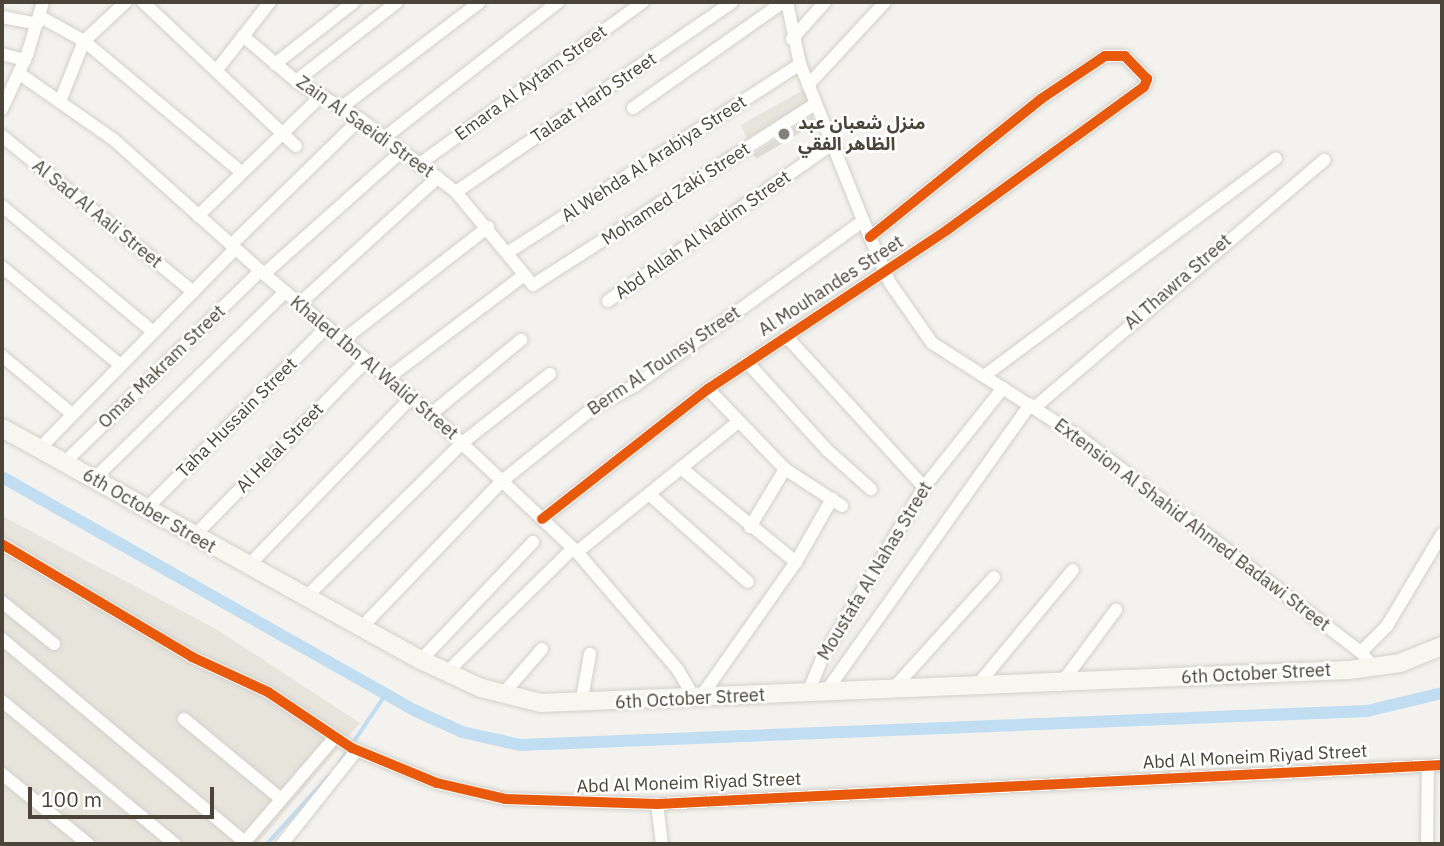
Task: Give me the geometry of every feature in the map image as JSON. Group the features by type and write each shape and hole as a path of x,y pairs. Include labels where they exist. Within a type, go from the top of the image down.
{"main road":[{"name":"6th October Street","path":"2,428 304,599 446,673 502,695 541,703 581,704 1060,685 1373,667 1400,663 1442,646"}],"street":[{"path":"2,109 20,74 43,2"},
{"path":"61,99 84,41 125,2"},
{"path":"143,2 296,146"},
{"path":"216,71 270,2"},
{"path":"275,64 354,2"},
{"path":"296,81 397,2"},
{"path":"342,107 480,2"},
{"path":"384,138 558,2"},
{"name":"Emara Al Aytam Street","path":"418,165 643,2"},
{"name":"Talaat Harb Street","path":"456,192 732,2"},
{"path":"633,108 785,2"},
{"name":"Extension Al Shahid Ahmed Badawi Street","path":"785,2 800,64 885,272 932,342 1103,454 1361,652 1373,667"},
{"path":"792,39 825,2"},
{"path":"808,85 885,2"},
{"path":"2,17 38,20 84,41 241,172"},
{"name":"Zain Al Saeidi Street","path":"243,37 296,81 360,119 456,192 488,227 523,276 536,284"},
{"path":"2,54 25,60"},
{"name":"Al Mouhandes Street","path":"542,519 708,389 885,272 1144,87 1147,79 1125,56 1105,56 1041,99 870,237"},
{"name":"Al Wehda Al Arabiya Street","path":"507,253 800,64"},
{"name":"Khaled Ibn Al Walid Street","path":"20,74 61,99 113,139 262,273 431,414 575,550 678,670 697,698"},
{"path":"198,216 320,97"},
{"name":"Mohamed Zaki Street","path":"536,284 816,103"},
{"path":"39,449 360,119"},
{"name":"Al Sad Al Aali Street","path":"2,136 193,292"},
{"name":"Abd Allah Al Nadim Street","path":"608,301 832,145"},
{"name":"Omar Makram Street","path":"64,463 262,273 401,152"},
{"path":"984,376 1276,158"},
{"name":"Al Thawra Street","path":"816,693 1032,406 1324,159"},
{"path":"299,303 438,177"},
{"path":"2,206 153,332"},
{"name":"Berm Al Tounsy Street","path":"361,628 502,481 597,405 634,386 863,221"},
{"path":"343,340 488,227"},
{"path":"2,267 120,365"},
{"path":"389,377 523,276"},
{"path":"94,479 285,292"},
{"name":"Taha Hussain Street","path":"146,509 327,327"},
{"path":"786,336 924,486"},
{"path":"431,414 521,340"},
{"path":"2,356 72,414"},
{"name":"Al Helal Street","path":"194,536 367,360"},
{"path":"747,362 827,450 871,489"},
{"path":"304,599 462,443 550,374"},
{"name":"Moustafa Al Nahas Street","path":"816,693 822,659 924,486 1003,388"},
{"path":"697,698 837,503 785,469 708,389"},
{"path":"247,567 412,397"},
{"path":"446,673 575,550 649,495 738,422"},
{"path":"681,468 740,513 750,527 796,562"},
{"path":"750,527 785,469"},
{"path":"649,495 748,582"},
{"path":"1361,652 1387,626 1442,534"},
{"path":"421,660 533,542"},
{"name":"Abd Al Moneim Riyad Street","path":"2,544 192,657 268,692 355,749 426,779 482,795 552,804 657,804 1442,765"},
{"path":"975,688 1073,570"},
{"path":"891,691 994,577"},
{"path":"2,602 54,644"},
{"path":"1060,685 1116,610"},
{"path":"2,639 244,843 336,737"},
{"path":"502,695 541,649"},
{"path":"581,704 590,654"},
{"path":"2,701 175,844"},
{"path":"184,719 281,799"},
{"path":"282,844 355,749"},
{"path":"1427,844 1428,766"},
{"path":"2,774 89,844"},
{"path":"657,804 662,844"}],"shaded area":[{"path":"805,89 813,101 748,141 741,125"},
{"path":"2,516 216,629 360,723 257,844 2,844"}],"building":[{"path":"812,116 815,124 756,159 753,154"}],"waterway":[{"path":"2,477 416,711 462,732 520,745 1367,711 1442,693"},
{"path":"340,762 386,694"},
{"path":"267,844 329,776"}],"cycle path":[{"path":"542,519 708,389 947,230 1144,87 1147,79 1125,56 1105,56 1041,99 870,237"},
{"path":"2,544 192,657 268,692 352,748 437,783 505,799 657,804 1442,765"}],"place":[{"name":"منزل شعبان عبد الظاهر الفقي","path":"784,134"}]}
